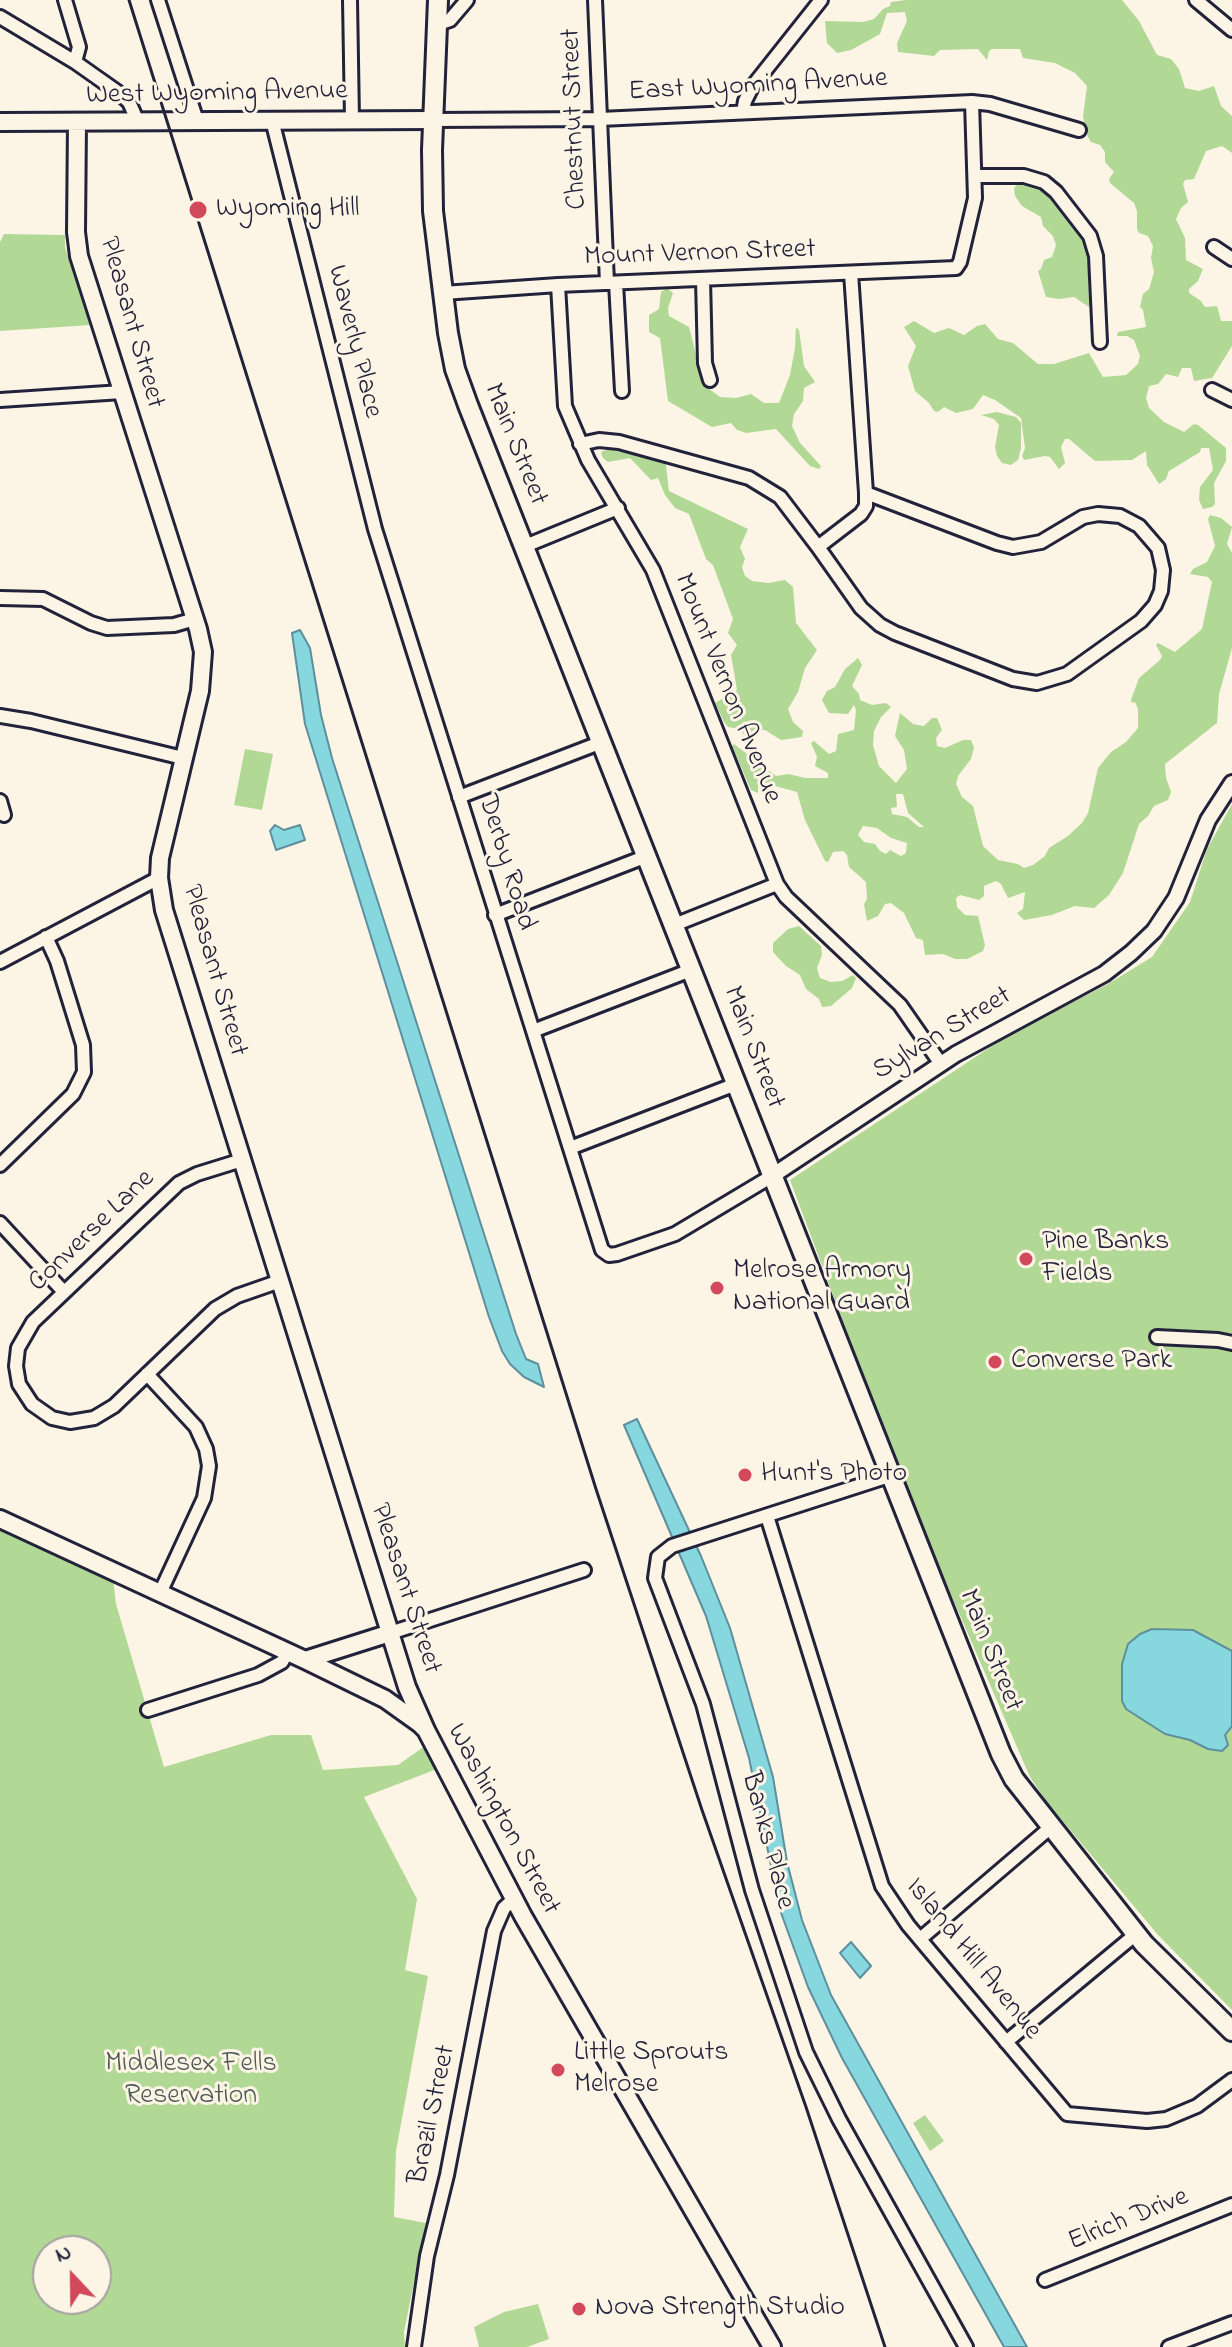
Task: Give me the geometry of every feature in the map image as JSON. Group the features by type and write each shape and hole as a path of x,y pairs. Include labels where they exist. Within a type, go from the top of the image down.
{"main road":[{"name":"Main Street","path":"438,0 432,200 456,372 1001,1754 1014,1779 1136,1934 1172,1974 1232,2031"},
{"name":"West Wyoming Avenue","path":"0,122 434,120"},
{"name":"Pleasant Street","path":"77,122 77,246 202,644 203,669 163,839 159,878 168,923 407,1687 426,1730"},
{"name":"Washington Street","path":"0,1519 288,1651 395,1705 426,1730 514,1899 772,2347"},
{"path":"305,1660 390,1633"}],"street":[{"path":"65,0 79,47 75,62"},
{"path":"158,0 197,121"},
{"path":"350,0 352,119"},
{"path":"438,24 450,20 467,0"},
{"name":"Chestnut Street","path":"595,0 600,119 622,391"},
{"path":"743,112 752,87 821,0"},
{"path":"1196,0 1232,30"},
{"path":"0,17 75,62 128,101 138,122"},
{"path":"972,102 975,176 1030,176 1044,182 1056,192 1090,236 1096,256 1100,342"},
{"name":"East Wyoming Avenue","path":"434,120 600,119 972,102 990,104 1079,130"},
{"name":"Waverly Place","path":"272,120 363,483"},
{"name":"Mount Vernon Street","path":"443,293 959,266 972,219 975,176"},
{"path":"1214,247 1232,259"},
{"path":"818,547 861,514 866,506 851,273"},
{"path":"703,279 705,363 710,380"},
{"name":"Mount Vernon Avenue","path":"558,285 564,404 580,444 653,570 777,884 786,897 903,1007 941,1064"},
{"path":"1212,390 1232,400"},
{"path":"0,400 122,392"},
{"path":"580,444 599,440 619,442 749,478 780,497 861,608 880,625 1025,682 1050,681 1072,671 1141,621 1155,605 1161,591 1163,570 1158,548 1139,526 1120,516 1098,514 1083,517 1041,542 1013,547 866,493"},
{"name":"Derby Road","path":"363,483 495,915 601,1248 607,1254"},
{"path":"525,546 618,508"},
{"path":"0,586 0,598 43,599 107,628 174,625 195,619"},
{"path":"0,716 183,758"},
{"path":"459,797 602,742"},
{"name":"Sylvan Street","path":"607,1254 617,1254 675,1234 772,1176 987,1035 1104,974 1143,943 1176,898 1198,841 1232,783"},
{"path":"0,801 4,815"},
{"path":"495,915 647,856"},
{"path":"0,962 159,878"},
{"path":"674,925 777,884"},
{"path":"0,1165 73,1094 84,1072 83,1045 57,961 46,937"},
{"path":"533,1031 691,970"},
{"path":"570,1148 736,1084"},
{"name":"Converse Lane","path":"242,1160 179,1183 29,1326 18,1348 18,1378 32,1404 58,1419 88,1420 110,1410 215,1309 237,1296 280,1281"},
{"path":"0,1223 64,1292"},
{"path":"1157,1337 1232,1343"},
{"path":"147,1374 196,1427 206,1449 209,1466 204,1498 160,1593"},
{"name":"Banks Place","path":"889,1476 672,1546 658,1557 655,1578 703,1704 752,1890 800,2038 839,2119 966,2347"},
{"name":"Island Hill Avenue","path":"767,1516 882,1886 894,1908 1067,2114 1147,2121 1166,2119 1197,2106 1232,2080"},
{"path":"390,1633 584,1570"},
{"path":"148,1710 264,1673 282,1662 288,1651"},
{"path":"920,1939 1051,1827"},
{"name":"Brazil Street","path":"414,2347 427,2256 447,2175 494,1931 504,1908 514,1899"},
{"path":"1006,2042 1136,1934"},
{"name":"Elrich Drive","path":"1045,2280 1232,2205"},
{"path":"1169,2347 1232,2323"}],"green space":[{"path":"1122,0 1139,21 1157,55 1171,59 1179,69 1185,88 1199,91 1214,86 1221,106 1232,116 1232,153 1222,146 1206,151 1194,179 1185,180 1183,184 1188,202 1176,219 1185,238 1186,260 1203,269 1189,293 1205,307 1217,306 1221,321 1232,321 1232,346 1212,378 1194,381 1191,368 1182,368 1178,377 1166,374 1158,384 1149,386 1146,398 1149,408 1164,422 1184,432 1194,424 1198,425 1226,448 1226,461 1214,483 1215,504 1212,507 1203,509 1199,500 1200,487 1213,470 1209,448 1201,448 1200,452 1169,471 1166,479 1159,484 1147,465 1146,451 1132,460 1095,461 1065,439 1061,447 1065,463 1059,469 1050,457 1024,460 1021,418 995,400 983,395 973,409 956,413 944,407 938,412 915,391 908,366 916,346 904,327 914,321 934,333 949,328 964,335 985,324 998,339 1013,343 1038,364 1054,364 1089,353 1103,377 1126,375 1138,364 1140,356 1134,340 1117,336 1118,332 1146,327 1140,307 1154,272 1151,258 1153,246 1148,236 1137,229 1134,203 1110,183 1114,172 1105,162 1105,152 1087,135 1083,117 1087,86 1075,73 1055,63 1023,58 1020,49 992,49 987,60 978,49 940,50 934,56 898,52 897,43 907,21 905,12 887,13 880,34 851,50 837,53 827,43 825,21 863,22 874,19 891,2"},
{"path":"1030,184 1048,192 1075,223 1086,245 1092,305 1089,307 1074,297 1046,297 1038,271 1044,260 1052,257 1056,245 1053,236 1043,226 1041,217 1022,206 1015,196 1014,188 1017,185"},
{"path":"4,234 65,235 65,247 90,325 0,331 0,242"},
{"path":"667,288 673,293 669,316 689,327 702,378 708,388 720,397 736,398 751,394 764,403 779,403 790,375 796,327 799,330 804,366 815,382 804,388 803,401 794,414 792,426 800,443 821,466 819,469 810,466 776,429 746,433 737,430 731,423 712,427 668,401 660,338 649,332 649,315 659,309 661,292"},
{"path":"997,412 1016,417 1021,423 1021,448 1018,460 1011,465 1002,463 997,456 995,447 999,425 994,419 981,415"},
{"path":"614,448 663,461 669,491 748,529 740,547 745,559 742,567 745,576 752,581 768,583 785,580 793,587 796,623 817,650 805,668 798,692 788,709 793,722 803,731 802,737 781,740 765,730 753,731 745,736 740,729 728,727 724,722 715,703 737,690 731,655 737,645 728,633 733,619 713,565 706,559 689,514 675,508 658,478 651,480 630,458 608,462 603,458 603,451"},
{"path":"1210,515 1221,518 1232,527 1227,544 1232,553 1232,648 1219,694 1217,723 1165,764 1171,792 1168,800 1154,806 1139,824 1123,873 1109,895 1094,908 1075,906 1052,915 1024,920 1017,913 1023,909 1025,892 1008,898 996,881 984,886 984,896 979,900 960,895 956,898 957,907 965,915 978,916 985,945 983,951 967,959 955,959 943,954 925,955 923,940 916,938 904,913 891,903 885,904 878,916 867,921 864,904 867,899 866,882 849,867 843,851 833,852 828,862 825,861 805,820 797,792 764,783 758,785 758,793 751,790 732,746 734,744 776,776 789,774 828,778 828,773 815,766 817,757 811,743 814,741 829,754 836,751 838,734 854,730 854,705 848,714 829,713 822,700 827,691 835,687 845,669 858,658 862,665 852,686 860,700 872,705 886,703 891,707 874,731 873,745 879,766 896,783 907,769 904,750 895,736 900,713 913,724 924,726 932,718 937,718 942,730 936,738 937,746 945,748 971,740 974,748 956,784 962,797 973,806 983,846 998,860 1024,868 1033,865 1045,856 1049,848 1082,823 1088,813 1098,768 1138,728 1138,709 1131,700 1139,678 1162,656 1156,645 1158,643 1175,652 1202,629 1212,582 1208,577 1190,574 1207,562 1215,546 1208,519","holes":["896,794 903,794 908,813 924,827 919,827 907,817 892,814 891,808 897,807","863,826 877,828 891,838 907,843 906,853 901,856 890,850 886,854 875,844 864,842 858,835"]},
{"path":"245,749 273,754 262,810 234,805"},
{"path":"1232,804 1232,2010 1158,1935 1046,1801 1030,1777 907,1493 790,1180 1007,1036 1108,984 1152,957 1190,902 1207,849"},
{"path":"799,926 821,946 822,955 817,968 820,978 831,982 853,975 856,978 852,988 831,1006 822,1007 819,999 806,989 800,975 773,952 773,943 788,929"},
{"name":"Middlesex Fells Reservation","path":"0,1528 113,1578 116,1604 164,1767 271,1735 311,1735 323,1770 398,1765 425,1746 437,1769 364,1797 417,1899 405,1970 428,1976 396,2151 394,2217 426,2223 404,2332 405,2347 0,2347"},
{"path":"925,2115 944,2141 930,2151 913,2123"},
{"path":"538,2304 549,2339 527,2347 479,2347 474,2327 504,2312"}],"water":[{"path":"300,630 310,648 332,758 516,1334 526,1359 538,1364 544,1387 524,1377 510,1364 489,1317 305,724 292,633"},
{"path":"275,825 284,830 300,825 305,840 276,850 270,831"},
{"path":"637,1419 701,1556 730,1628 773,1777 787,1862 802,1920 831,1995 1027,2347 1004,2347 842,2058 808,1987 780,1910 749,1758 706,1616 624,1425"},
{"path":"1152,1629 1193,1630 1232,1651 1232,1726 1225,1735 1228,1745 1222,1751 1165,1734 1126,1709 1122,1701 1122,1664 1128,1644"},
{"path":"851,1942 871,1966 860,1978 840,1953"}],"railway":[{"path":"129,0 596,1489 885,2347"}],"place":[{"name":"Wyoming Hill","path":"198,210"},
{"name":"Pine Banks Fields","path":"1026,1259"},
{"name":"Melrose Armory National Guard","path":"717,1288"},
{"name":"Converse Park","path":"995,1362"},
{"name":"Hunt's Photo","path":"745,1475"},
{"name":"Little Sprouts Melrose","path":"558,2070"},
{"name":"Nova Strength Studio","path":"579,2309"}]}
